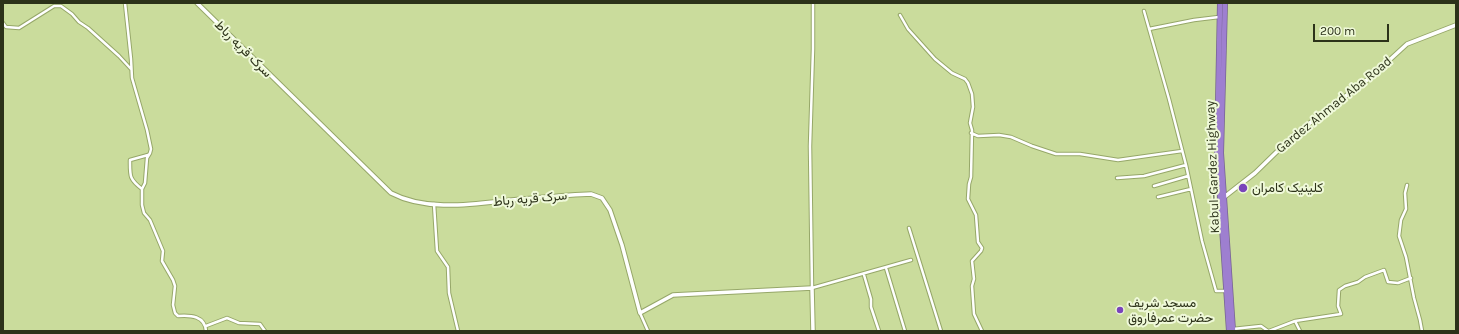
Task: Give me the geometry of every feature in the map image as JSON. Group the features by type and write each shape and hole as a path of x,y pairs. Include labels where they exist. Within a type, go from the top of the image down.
{"highway":[{"name":"Kabul-Gardez Highway","path":"1220,3 1217,153 1232,330"},
{"name":"Kabul-Gardez Highway","path":"1225,3 1221,139 1222,198 1226,291 1232,330"}],"street":[{"path":"125,3 132,59 132,78 151,149 147,158 145,183 142,189 142,205 144,213 150,220 163,251 162,261 174,280 173,305 175,313 178,316 190,315 200,318 206,326 206,331"},
{"name":"سرک قریه رباط","path":"197,3 391,193 403,200 434,204 468,204 592,194 602,198 610,210 622,245 640,313"},
{"path":"813,3 810,146 813,331"},
{"path":"3,23 6,27 19,28 54,6 61,6 88,28 132,70"},
{"path":"1144,12 1186,164 1202,241 1216,291 1226,291"},
{"path":"900,15 908,28 935,58 952,73 964,79 968,83 972,94 973,107 970,123 971,177 968,199 976,216 978,242 982,248 972,260 974,279 972,296 974,314 982,331"},
{"path":"1149,29 1194,20 1220,17"},
{"name":"Gardez Ahmad Aba Road","path":"1222,198 1255,173 1294,134 1371,77 1407,44 1456,25"},
{"path":"971,133 978,136 999,135 1011,137 1056,154 1080,154 1118,160 1182,151"},
{"path":"142,189 130,178 130,160 149,155"},
{"path":"1117,178 1144,176 1186,164"},
{"path":"1154,186 1188,176"},
{"path":"1407,185 1405,193 1406,209 1399,230 1422,331"},
{"path":"1158,197 1191,189"},
{"path":"434,204 437,251 448,267 449,293 458,331"},
{"path":"909,228 941,331"},
{"path":"648,331 640,313 673,295 812,288 864,275 911,260"},
{"path":"886,268 905,331"},
{"path":"1232,330 1261,326 1268,331 1295,321 1340,314 1338,306 1339,290 1345,286 1358,282 1365,277 1384,270 1388,282 1398,283 1411,278"},
{"path":"864,275 871,299 871,307 879,331"},
{"path":"206,326 227,318 239,323 260,324 265,331"},
{"path":"1295,321 1300,331"}],"place":[{"name":"کلینیک کامران","path":"1243,188"},
{"name":"مسجد شریف حضرت عمرفاروق","path":"1120,310"}]}
